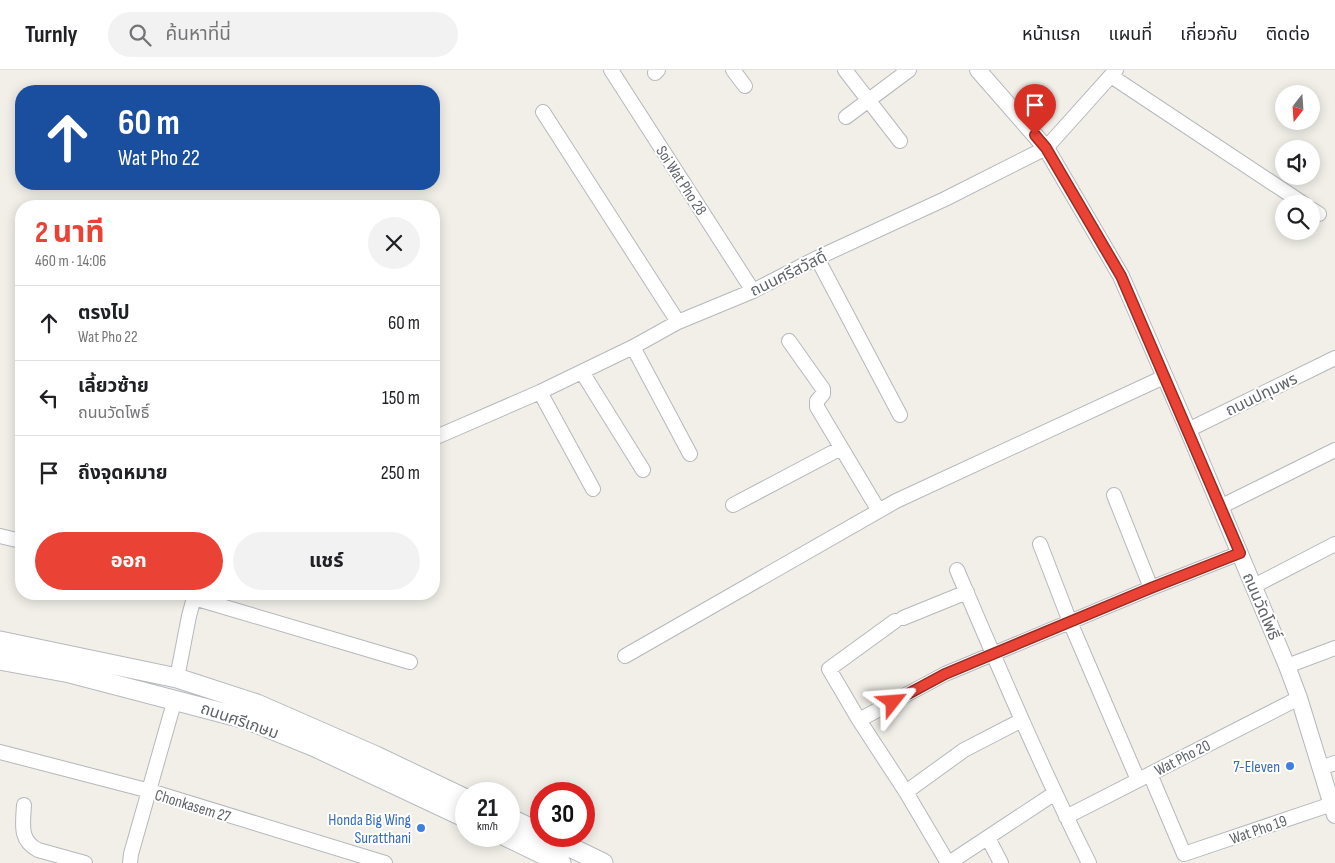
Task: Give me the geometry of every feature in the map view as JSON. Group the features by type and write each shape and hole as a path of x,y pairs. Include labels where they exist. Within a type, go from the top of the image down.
{"main road":[{"name":"ถนนศรีเกษม","path":"0,641 177,678 257,704 455,793"},
{"name":"ถนนศรีเกษม","path":"0,660 70,672 246,718 316,748 455,813"},
{"path":"555,847 603,863"}],"street":[{"name":"Soi Wat Pho 28","path":"612,70 752,291"},
{"path":"733,70 745,86"},
{"path":"845,70 900,141"},
{"path":"846,117 909,70"},
{"name":"ถนนวัดโพธิ์","path":"978,70 1046,148 1121,276 1254,586 1327,766 1333,809"},
{"name":"ถนนศรีสวัสดิ์","path":"440,435 540,392 633,347 678,322 752,291 817,258 945,199 1046,148 1113,73"},
{"path":"1113,73 1291,195"},
{"path":"543,112 678,322"},
{"path":"817,258 900,416"},
{"path":"789,341 823,389 823,394 817,401 817,407 879,511"},
{"path":"633,347 690,454"},
{"name":"ถนนปทุมพร","path":"1188,430 1335,358"},
{"path":"582,372 644,470"},
{"path":"625,656 905,497 1164,377"},
{"path":"540,392 593,489"},
{"path":"733,505 841,448"},
{"path":"1220,507 1335,450"},
{"path":"1114,495 1151,588"},
{"path":"0,536 15,540"},
{"path":"1040,544 1070,622 1144,777"},
{"path":"1254,586 1335,544"},
{"path":"859,720 945,674 1240,553"},
{"path":"958,570 1022,720 1066,817 1090,863"},
{"path":"967,592 899,620 829,669 948,863 1055,793"},
{"path":"177,678 194,600"},
{"path":"208,600 410,662"},
{"path":"1287,666 1335,648"},
{"name":"Wat Pho 20","path":"1066,817 1299,698"},
{"path":"130,863 175,699"},
{"path":"906,792 964,750 1022,720"},
{"name":"Chonkasem 27","path":"0,752 150,791 385,863"},
{"name":"Wat Pho 19","path":"1144,777 1184,854 1333,809"},
{"path":"24,805 23,829 25,840 32,847 85,863"},
{"path":"988,838 1001,863"}],"place":[{"name":"7-Eleven","path":"1290,766"},
{"name":"Honda Big Wing Suratthani","path":"421,828"}],"route":[{"path":"893,702 945,674 1240,553 1121,276 1046,148 1035,135"}]}
